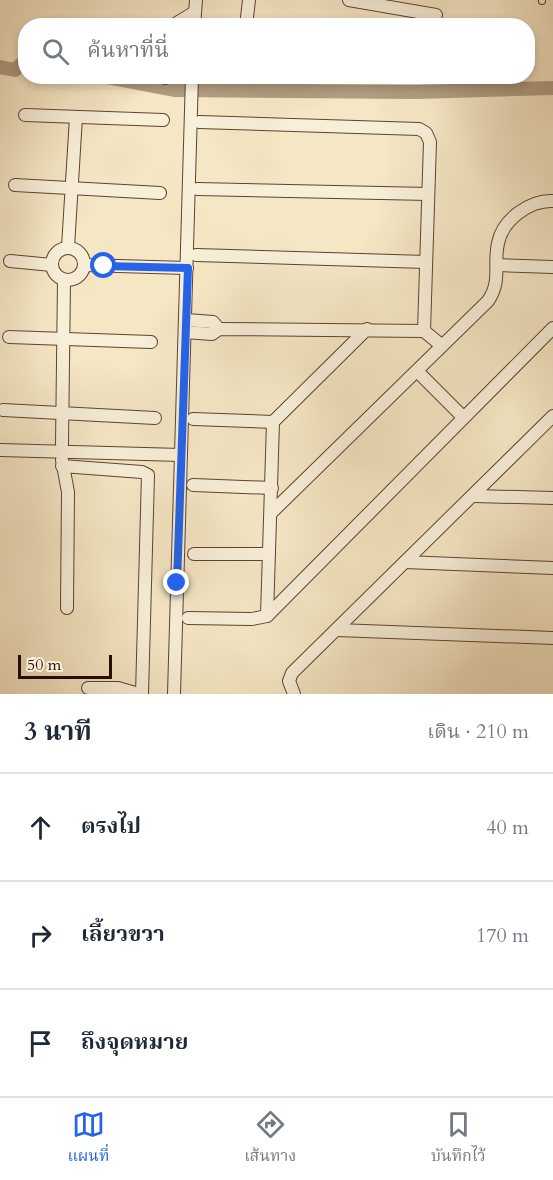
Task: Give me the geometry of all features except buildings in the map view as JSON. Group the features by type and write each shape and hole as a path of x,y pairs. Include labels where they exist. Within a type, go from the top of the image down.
{"street":[{"path":"247,18 249,0"},
{"path":"349,0 436,15"},
{"path":"181,18 195,6"},
{"path":"174,694 185,326 196,117 192,84"},
{"path":"25,115 163,120"},
{"path":"68,247 76,117"},
{"path":"196,117 419,129 426,133 430,142 424,331"},
{"path":"15,185 160,193"},
{"path":"197,189 428,194"},
{"path":"271,513 441,345 488,302 495,290 500,235 518,213 529,205 553,201"},
{"path":"68,247 76,250 84,265 81,273 72,280 64,280 56,275 52,265 57,251 68,247"},
{"path":"196,255 426,262"},
{"path":"10,261 52,265"},
{"path":"84,265 188,268"},
{"path":"497,265 553,267"},
{"path":"64,280 62,455 68,492 67,608"},
{"path":"185,326 213,322 219,329 424,331 441,345"},
{"path":"188,618 252,620 267,616 553,328"},
{"path":"267,616 273,422 367,329"},
{"path":"9,337 151,342"},
{"path":"417,371 463,417"},
{"path":"3,410 155,418"},
{"path":"294,694 289,681 292,673 548,427 553,416"},
{"path":"193,419 273,422"},
{"path":"0,450 62,455 181,455"},
{"path":"62,455 148,475 140,694 118,688 88,688"},
{"path":"193,485 272,488"},
{"path":"474,496 553,498"},
{"path":"194,554 269,554"},
{"path":"405,562 553,568"},
{"path":"337,630 553,638"}],"waterway":[{"path":"0,67 15,70 18,67"},
{"path":"143,84 174,90 416,92 553,88"}],"route":[{"path":"104,266 188,268 177,583"}]}
